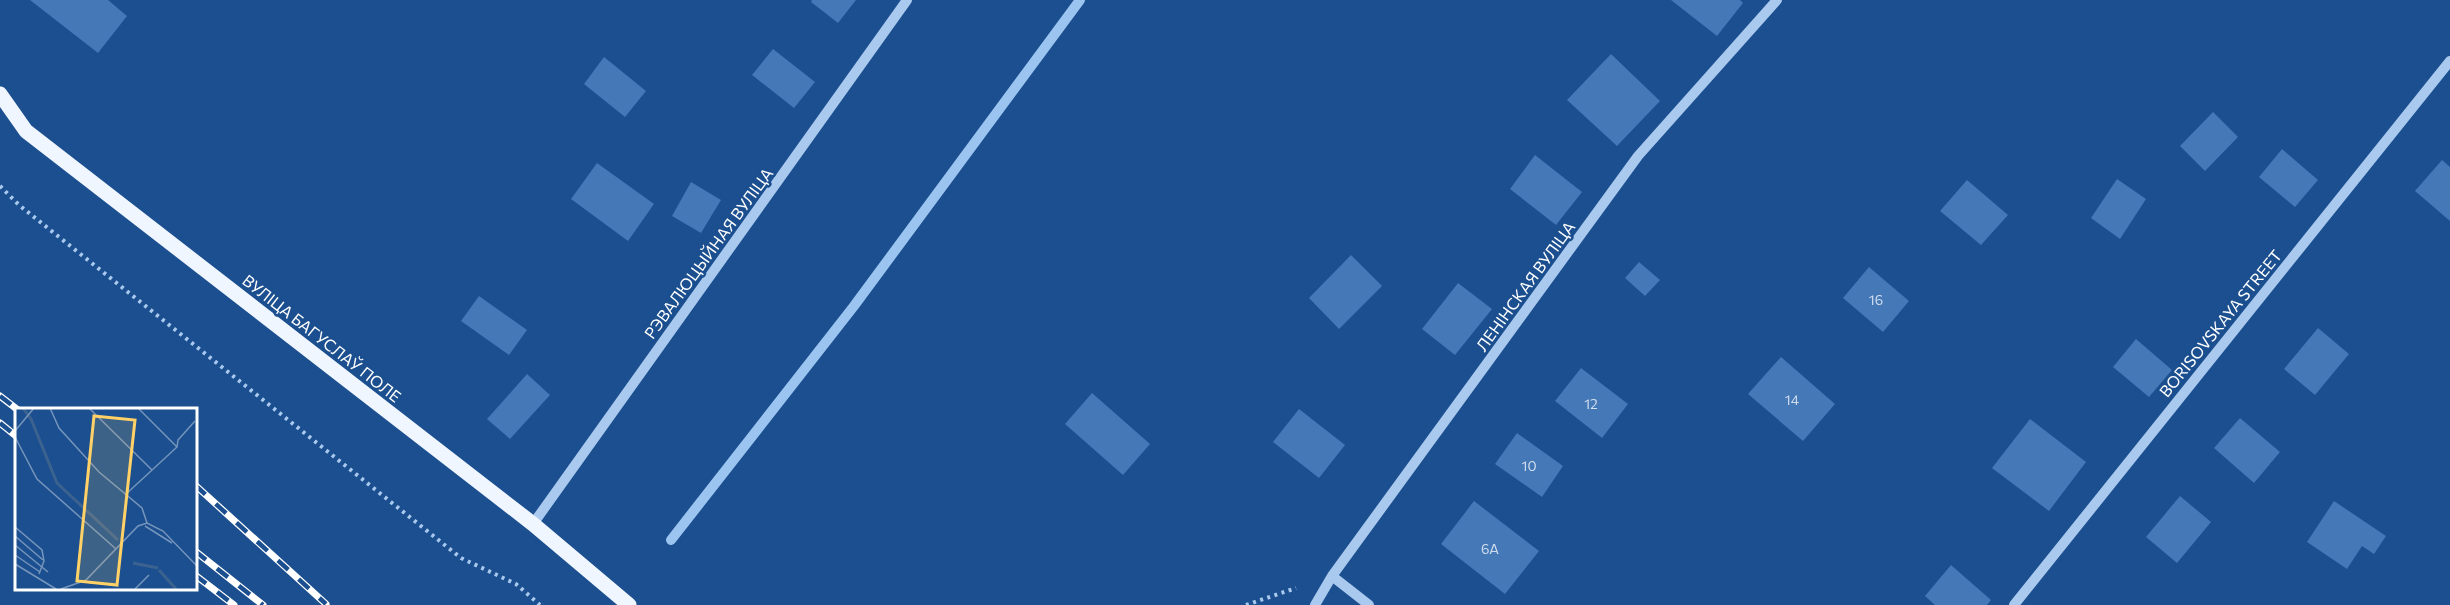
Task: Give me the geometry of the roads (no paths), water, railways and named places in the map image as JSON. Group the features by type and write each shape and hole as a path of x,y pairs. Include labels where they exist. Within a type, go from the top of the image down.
{"main road":[{"name":"ВУЛІЦА БАГУСЛАЎ ПОЛЕ","path":"0,94 26,131 533,524 628,605"}],"street":[{"name":"РЭВАЛЮЦЫЙНАЯ ВУЛІЦА","path":"533,524 907,0"},
{"name":"ЛЕНІНСКАЯ ВУЛІЦА","path":"1315,605 1332,576 1638,156 1777,0"},
{"name":"BORISOVSKAYA STREET","path":"2014,605 2450,61"},
{"path":"1332,576 1369,605"}],"waterway":[{"path":"671,540 854,306 1080,0"}],"railway":[{"path":"0,396 15,408"},
{"path":"0,423 15,435"},
{"path":"196,486 326,604"},
{"path":"196,552 263,605"},
{"path":"196,576 234,605"}]}
